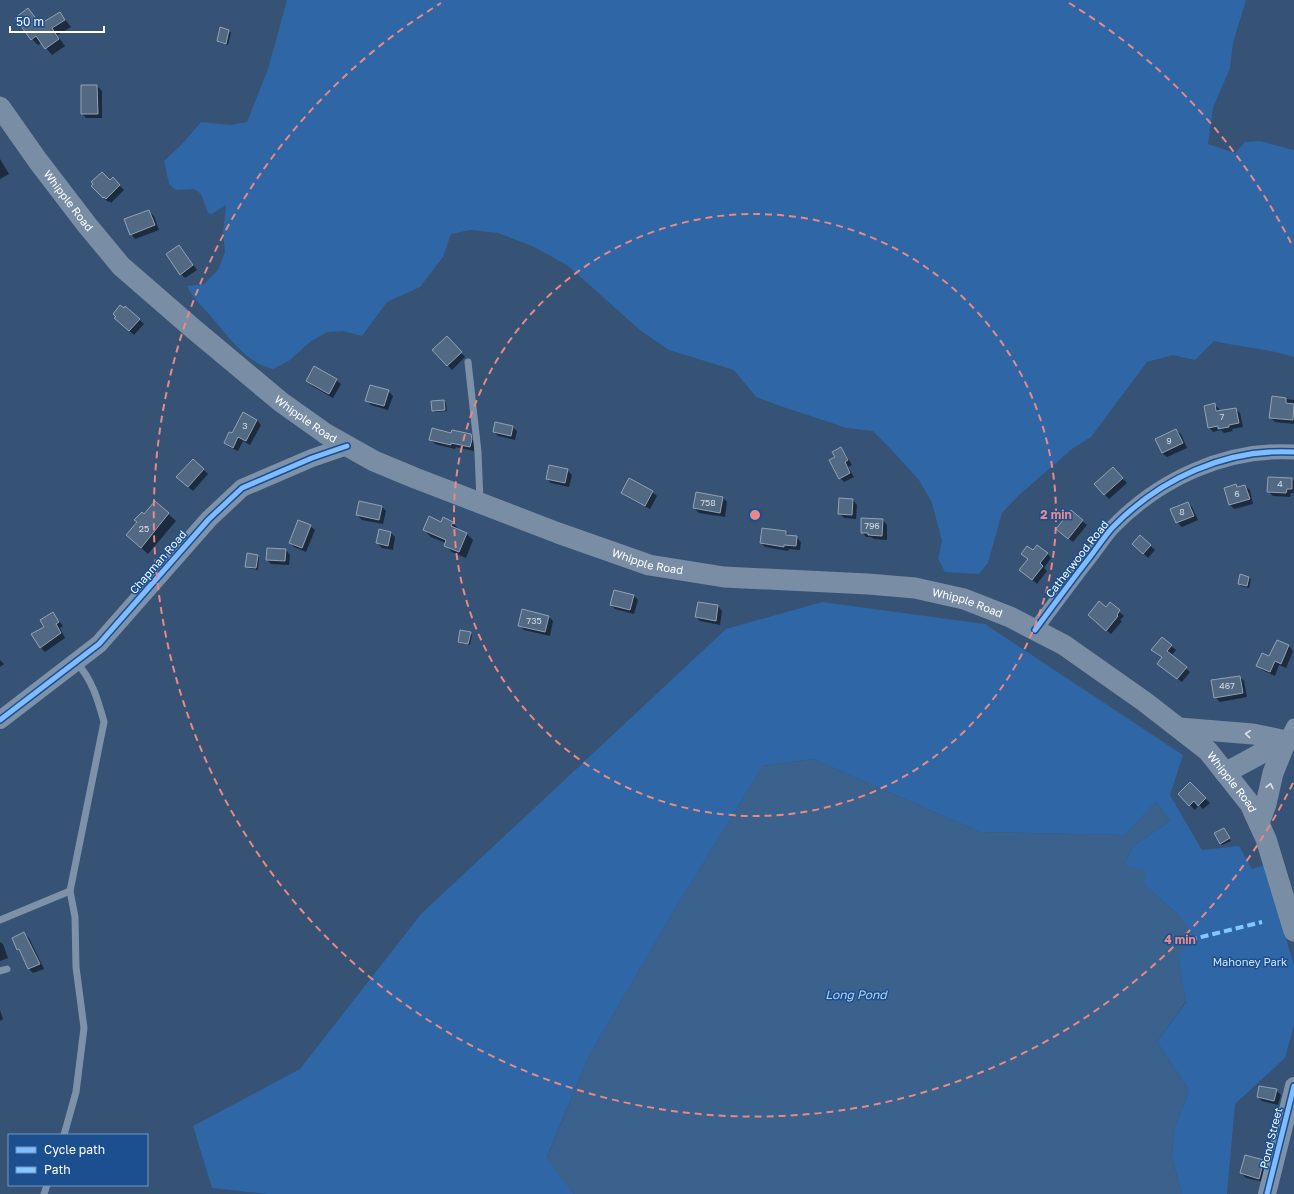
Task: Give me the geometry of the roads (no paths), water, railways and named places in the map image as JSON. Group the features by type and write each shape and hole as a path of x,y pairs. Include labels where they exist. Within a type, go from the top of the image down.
{"main road":[{"name":"Whipple Road","path":"0,107 73,208 121,266 207,341 281,402 326,434 380,464 558,533 649,565 724,577 868,584 915,588 964,599 1010,617 1064,645 1145,702 1208,751 1250,804 1266,839 1294,931"},
{"path":"1179,728 1291,736"},
{"path":"1225,773 1291,736"},
{"path":"1259,823 1266,804 1273,773 1291,736"}],"street":[{"name":"Chapman Road","path":"0,720 100,644 210,519 242,488 312,458 348,446"},
{"name":"Catherwood Road","path":"1035,630 1111,529 1138,504 1180,476 1227,458 1274,451 1294,452"},
{"name":"Pond Street","path":"1267,1194 1294,1086"}],"lane":[{"path":"468,362 478,452 480,503"},
{"path":"64,1134 76,1092 84,1028 76,967 75,917 70,891 104,722 98,701 89,679 76,662"},
{"path":"0,920 70,891"}],"water":[{"name":"Long Pond","path":"813,759 980,832 1125,835 1156,802 1170,821 1133,846 1124,865 1146,871 1144,885 1181,917 1192,934 1178,958 1186,1001 1157,1042 1189,1090 1174,1130 1172,1156 1182,1194 574,1194 547,1158 588,1058 671,916 763,766"}],"park label":[{"name":"Mahoney Park","path":"1250,962"}]}
